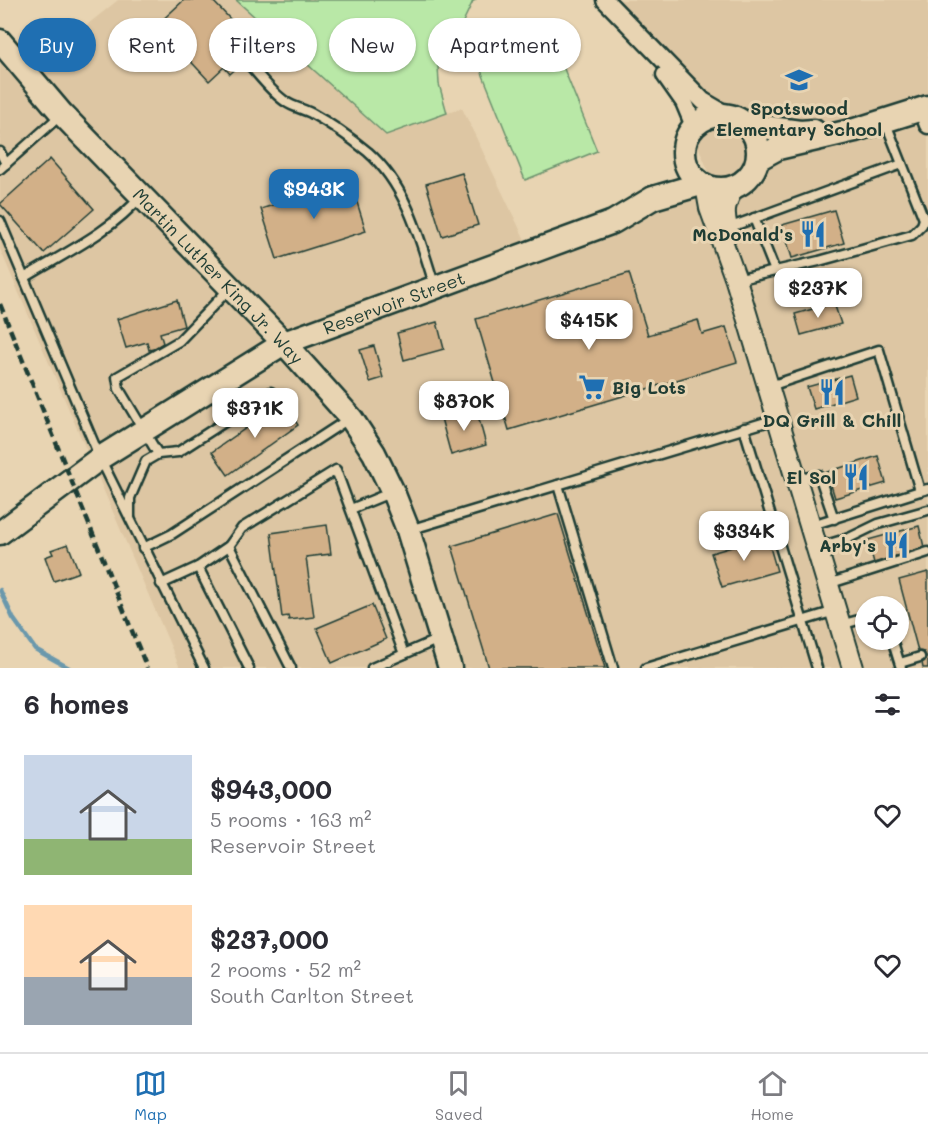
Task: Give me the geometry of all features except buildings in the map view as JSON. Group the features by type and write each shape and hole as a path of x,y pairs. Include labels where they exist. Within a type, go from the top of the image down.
{"main road":[{"name":"Martin Luther King Jr. Way","path":"0,41 62,114 284,343 351,418 374,453 393,492 408,530 450,668"},
{"path":"758,159 778,148 885,121 926,114"},
{"path":"715,115 738,118 748,125 755,135 758,159 753,171 744,181 734,187 724,189 704,185 692,175 685,159 686,141 694,126 715,115"},
{"path":"748,125 800,132 855,130"},
{"name":"Reservoir Street","path":"653,198 685,159"},
{"name":"Reservoir Street","path":"0,533 100,458 284,343 614,222 653,198 704,185"}],"street":[{"path":"605,0 704,101 727,115"},
{"path":"634,30 684,102 694,126"},
{"path":"704,185 736,280 776,419 853,668"},
{"path":"734,187 724,204 724,214 736,280"}],"lane":[{"path":"257,72 285,101 335,128 379,163 392,179 408,208 435,287"},
{"path":"3,167 62,114"},
{"path":"736,280 819,261 912,235 919,230 924,219 885,121"},
{"path":"0,152 3,167"},
{"path":"727,228 902,164"},
{"path":"24,278 100,231 134,204 141,195"},
{"path":"754,218 775,271"},
{"path":"0,221 100,458 204,668"},
{"path":"158,454 119,389 117,377 179,341 231,288"},
{"path":"767,387 879,350 898,416 924,490 809,526"},
{"path":"220,383 238,414"},
{"path":"130,520 130,498 146,461 158,454 178,452 272,392"},
{"path":"143,548 172,534 351,418"},
{"path":"408,530 776,419"},
{"path":"744,428 816,668"},
{"path":"161,584 198,567 229,546 242,528 336,470 404,654"},
{"path":"795,480 819,475 834,519"},
{"path":"558,485 613,668"},
{"path":"351,509 393,492"},
{"path":"816,548 849,538 878,524 928,510"},
{"path":"229,546 291,668"},
{"path":"827,584 928,552"},
{"path":"198,567 249,668"},
{"path":"646,668 802,620 855,618"},
{"path":"372,668 441,638"},
{"path":"896,650 901,666 920,657"}],"shaded area":[{"path":"118,0 236,0 256,18 209,18 209,72 316,72 386,135 462,108 525,240 711,177 665,68 626,8 618,0 928,0 928,668 180,668 0,249 0,26 18,41 18,72 96,72 96,18"}],"green space":[{"path":"236,0 476,0 473,1 465,18 428,18 428,72 438,72 439,84 447,113 386,135 316,72 317,18 256,18"},
{"path":"482,72 565,72 597,151 525,180"}],"waterway":[{"path":"0,590 13,618 35,649 69,668"}],"railway":[{"path":"0,304 147,668"}],"place":[{"name":"Spotswood Elementary School","path":"799,80"},
{"name":"McDonald's","path":"813,234"},
{"name":"Big Lots","path":"592,387"},
{"name":"DQ Grill & Chill","path":"832,392"},
{"name":"El Sol","path":"856,477"},
{"name":"Arby's","path":"896,545"}]}
